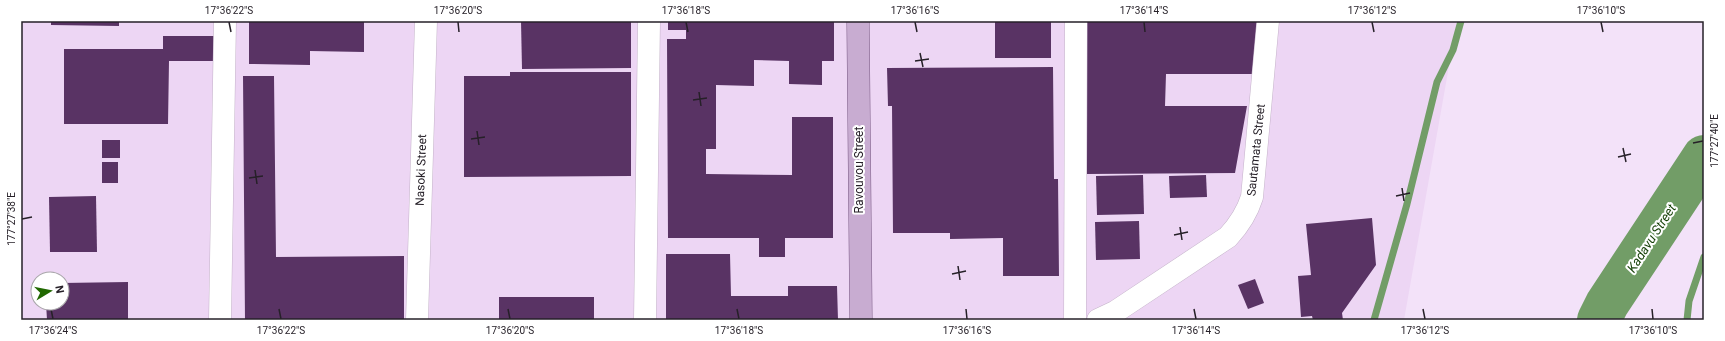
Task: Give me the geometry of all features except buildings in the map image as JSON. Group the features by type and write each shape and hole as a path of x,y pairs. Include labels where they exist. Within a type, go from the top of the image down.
{"main road":[{"name":"Ravouvou Street","path":"858,21 860,320"}],"street":[{"path":"220,320 225,21"},
{"name":"Nasoki Street","path":"417,320 426,21"},
{"path":"645,320 649,21"},
{"path":"1075,320 1076,21"},
{"name":"Sautamata Street","path":"1098,320 1115,312 1228,237 1247,213 1252,197 1268,21"}],"shaded area":[{"path":"21,21 1457,21 1404,320 21,320"}],"waterway":[{"path":"1374,320 1407,204 1437,82 1453,50 1461,21"},
{"name":"Kadavu Street","path":"1599,320 1607,304 1704,157"},
{"path":"1687,320 1689,301 1704,257"}]}
